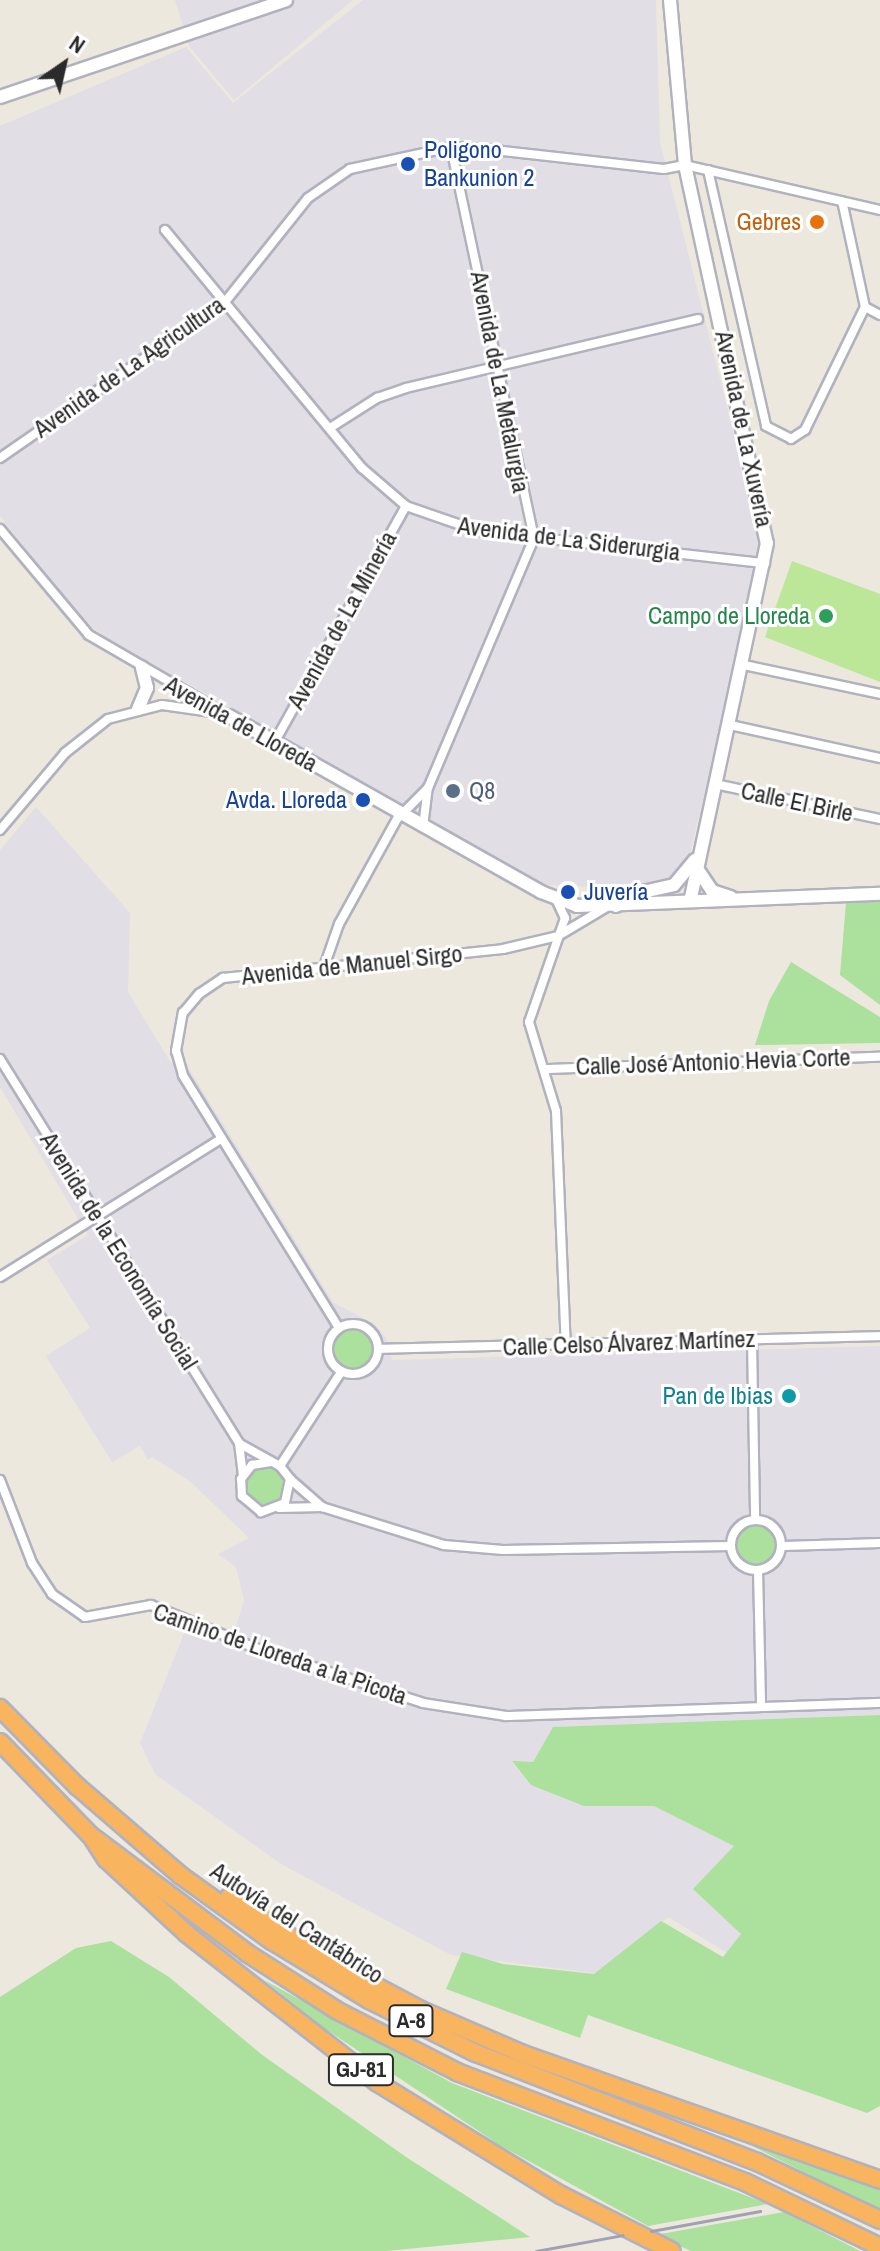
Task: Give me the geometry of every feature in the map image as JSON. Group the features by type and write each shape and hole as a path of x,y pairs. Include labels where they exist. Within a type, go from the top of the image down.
{"highway":[{"path":"0,1696 86,1782 230,1898 323,1958 421,2010 523,2054 880,2180"},
{"name":"Autovía del Cantábrico","path":"0,1708 77,1786 180,1875 272,1941 369,2000 476,2053 757,2162 880,2220"},
{"name":"Autovía del Cantábrico","path":"0,1742 90,1835 247,1953 336,2010 457,2072 745,2182 880,2247"},
{"name":"GJ-81","path":"90,1835 106,1859 187,1934 378,2083 561,2195 672,2251"}],"street":[{"path":"0,97 286,0"},
{"name":"Avenida de La Xuvería","path":"670,0 685,165 765,520 766,563 690,901"},
{"name":"Avenida de La Agricultura","path":"0,458 225,302 308,198 350,169 451,147 664,169 685,165 880,210"},
{"name":"Avenida de La Metalurgia","path":"451,147 534,538"},
{"path":"708,170 766,426 791,439 805,430 865,307 842,201"},
{"name":"Avenida de La Siderurgia","path":"165,230 362,468 406,506 449,524 534,538 766,563"},
{"path":"865,307 880,315"},
{"path":"330,428 377,398 497,363 698,319"},
{"name":"Avenida de La Minería","path":"279,734 406,506"},
{"name":"Avenida de Lloreda","path":"0,529 78,624 142,668 557,901 610,907"},
{"path":"423,827 428,788 534,538"},
{"path":"744,665 880,694"},
{"path":"138,709 147,688 142,668"},
{"path":"0,830 81,737 138,709 175,705 229,716"},
{"path":"730,725 880,758"},
{"name":"Calle El Birle","path":"715,784 880,819"},
{"path":"324,967 339,924 401,814 428,788"},
{"path":"697,861 712,891 737,900"},
{"name":"Avenida de La Xuvería","path":"610,907 629,895 674,885 697,861"},
{"name":"Avenida de Manuel Sirgo","path":"339,1328 221,1139 178,1062 176,1037 183,1013 223,978 442,957 558,936 610,907 880,894"},
{"path":"557,901 565,918 529,1022 546,1069 560,1161 566,1345"},
{"name":"Calle José Antonio Hevia Corte","path":"546,1069 880,1057"},
{"name":"Avenida de la Economía Social","path":"0,1059 239,1443 243,1475"},
{"path":"0,1277 221,1139"},
{"path":"354,1324 368,1329 378,1349 366,1371 341,1372 330,1361 327,1346 339,1328 354,1324"},
{"name":"Calle Celso Álvarez Martínez","path":"378,1349 880,1336"},
{"path":"752,1340 755,1520"},
{"path":"275,1464 341,1372"},
{"name":"Avenida de la Economía Social","path":"239,1443 275,1464"},
{"path":"322,1507 275,1464 259,1462 243,1475 240,1487 246,1503 261,1512 279,1508 322,1507 411,1538 473,1549 731,1546"},
{"path":"279,1508 289,1496 290,1479"},
{"name":"Camino de Lloreda a la Picota","path":"0,1480 32,1563 52,1594 85,1617 151,1605 385,1694 477,1713 880,1703"},
{"path":"755,1520 771,1524 781,1546 777,1560 758,1570 737,1561 731,1546 735,1531 755,1520"},
{"path":"781,1546 880,1543"},
{"path":"758,1570 761,1707"}],"shaded area":[{"path":"175,0 353,0 234,100 189,46"},
{"path":"363,0 656,0 660,142 764,553 690,853 672,882 644,889 545,885 107,638 81,618 0,516 0,126 186,47 233,103"},
{"path":"36,807 130,913 128,992 171,1063 186,1064 333,1302 374,1324 386,1338 392,1360 880,1346 880,1715 553,1727 533,1762 512,1762 531,1785 660,1801 738,1845 744,1928 729,1954 668,1917 601,1974 451,1955 281,1864 155,1774 140,1743 188,1624 231,1645 244,1600 236,1567 218,1554 249,1538 191,1482 152,1457 148,1460 140,1446 112,1462 46,1356 90,1328 47,1260 88,1235 0,1087 0,850"}],"green space":[{"name":"Campo de Lloreda","path":"792,561 880,594 880,682 765,637"},
{"path":"880,901 880,1005 840,975 846,903"},
{"path":"791,962 880,1017 880,1043 755,1045 769,1001"},
{"path":"353,1329 367,1335 373,1349 367,1363 353,1369 339,1363 333,1349 339,1335"},
{"path":"267,1466 281,1472 287,1486 281,1500 267,1506 253,1500 247,1486 253,1472"},
{"path":"756,1525 770,1531 776,1545 770,1559 756,1565 742,1559 736,1545 742,1531"},
{"path":"880,1715 880,2106 867,2113 588,2015 580,2038 446,1989 462,1952 503,1964 594,1974 661,1921 723,1957 741,1934 693,1889 734,1846 654,1806 584,1806 531,1785 512,1761 533,1762 553,1727"},
{"path":"111,1941 169,1977 261,2054 406,2157 530,2237 386,2251 0,2251 0,1997 76,1948"},
{"path":"264,1980 452,2083 768,2204 648,2226 501,2146 324,2028"},
{"path":"752,2146 778,2150 880,2186 880,2211"},
{"path":"784,2212 860,2251 691,2251 655,2235"}],"railway":[{"path":"651,2231 760,2211"},
{"path":"536,2251 623,2235"}],"place":[{"name":"Poligono Bankunion 2","path":"408,164"},
{"name":"Gebres","path":"817,222"},
{"name":"Campo de Lloreda","path":"826,616"},
{"name":"Q8","path":"453,791"},
{"name":"Avda. Lloreda","path":"363,800"},
{"name":"Juvería","path":"568,892"},
{"name":"Pan de Ibias","path":"789,1396"}]}
